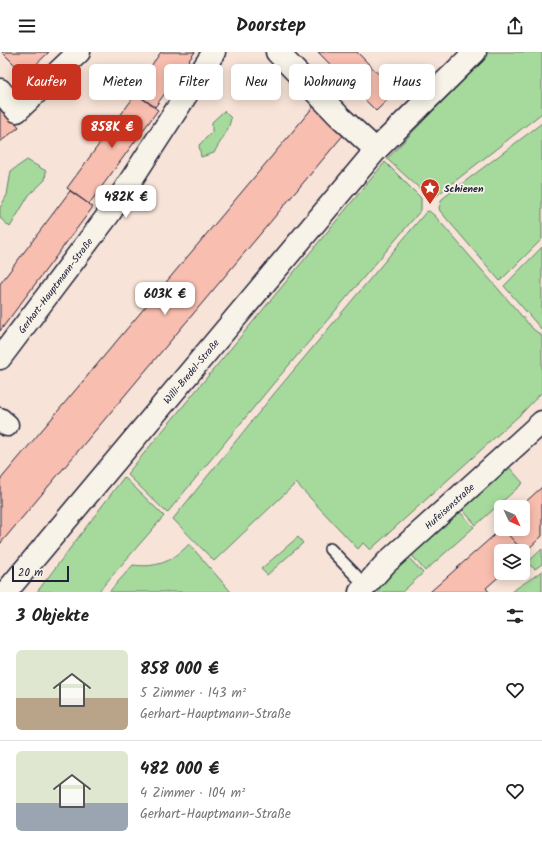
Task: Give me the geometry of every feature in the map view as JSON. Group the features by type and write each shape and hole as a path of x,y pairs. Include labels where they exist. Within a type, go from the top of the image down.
{"street":[{"path":"0,90 17,111 79,52"},
{"name":"Gerhart-Hauptmann-Straße","path":"0,358 109,214 214,52"},
{"path":"278,52 339,116 376,150"},
{"name":"Willi-Bredel-Straße","path":"6,592 376,150 475,52"},
{"name":"Hufeisenstraße","path":"363,588 386,563 542,422"}],"lane":[{"path":"330,549 363,588"}],"green space":[{"path":"489,52 542,52 542,113 436,196 428,196 387,159"},
{"path":"224,111 231,118 226,132 214,153 201,157 199,145 212,132 212,122"},
{"path":"542,123 542,239 500,281 439,208 442,199"},
{"path":"27,160 46,171 45,180 29,195 10,227 0,218 0,208 7,195 11,171"},
{"path":"385,162 421,198 421,210 273,384 167,513 127,474"},
{"path":"429,211 533,329 542,336 542,392 522,413 370,550 363,543 358,549 296,483 214,561 173,519 273,395 426,212"},
{"path":"542,247 542,330 504,286"},
{"path":"508,466 523,483 504,500 494,500 494,509 476,525 461,508"},
{"path":"124,477 164,516 98,592 37,592"},
{"path":"459,511 474,527 425,571 411,554"},
{"path":"298,537 303,543 267,575 261,569"},
{"path":"189,544 231,592 109,592 133,565 149,566 164,562 183,550"},
{"path":"542,549 542,564 535,569 530,565 530,560"},
{"path":"408,557 423,573 402,592 371,592"},
{"path":"542,570 542,592 511,592 530,580"}],"building":[{"path":"2,52 49,52 36,64 14,64"},
{"path":"161,52 195,52 186,64 164,64 164,95 155,107 145,100 156,100 156,64 152,64"},
{"path":"318,52 357,52 369,64 330,64"},
{"path":"371,66 379,75 379,100 388,100 376,111 365,100 371,100"},
{"path":"132,100 144,100 158,110 89,204 67,188"},
{"path":"0,103 19,127 0,142"},
{"path":"314,106 345,133 0,544 0,480"},
{"path":"70,191 93,207 0,331 0,284"},
{"path":"542,487 542,536 530,547 530,544 516,544 509,536 530,536 530,500 528,500"},
{"path":"494,535 509,536 517,544 494,544 495,580 486,588 489,592 430,592"}],"place":[{"name":"Schienen","path":"430,205"}]}
